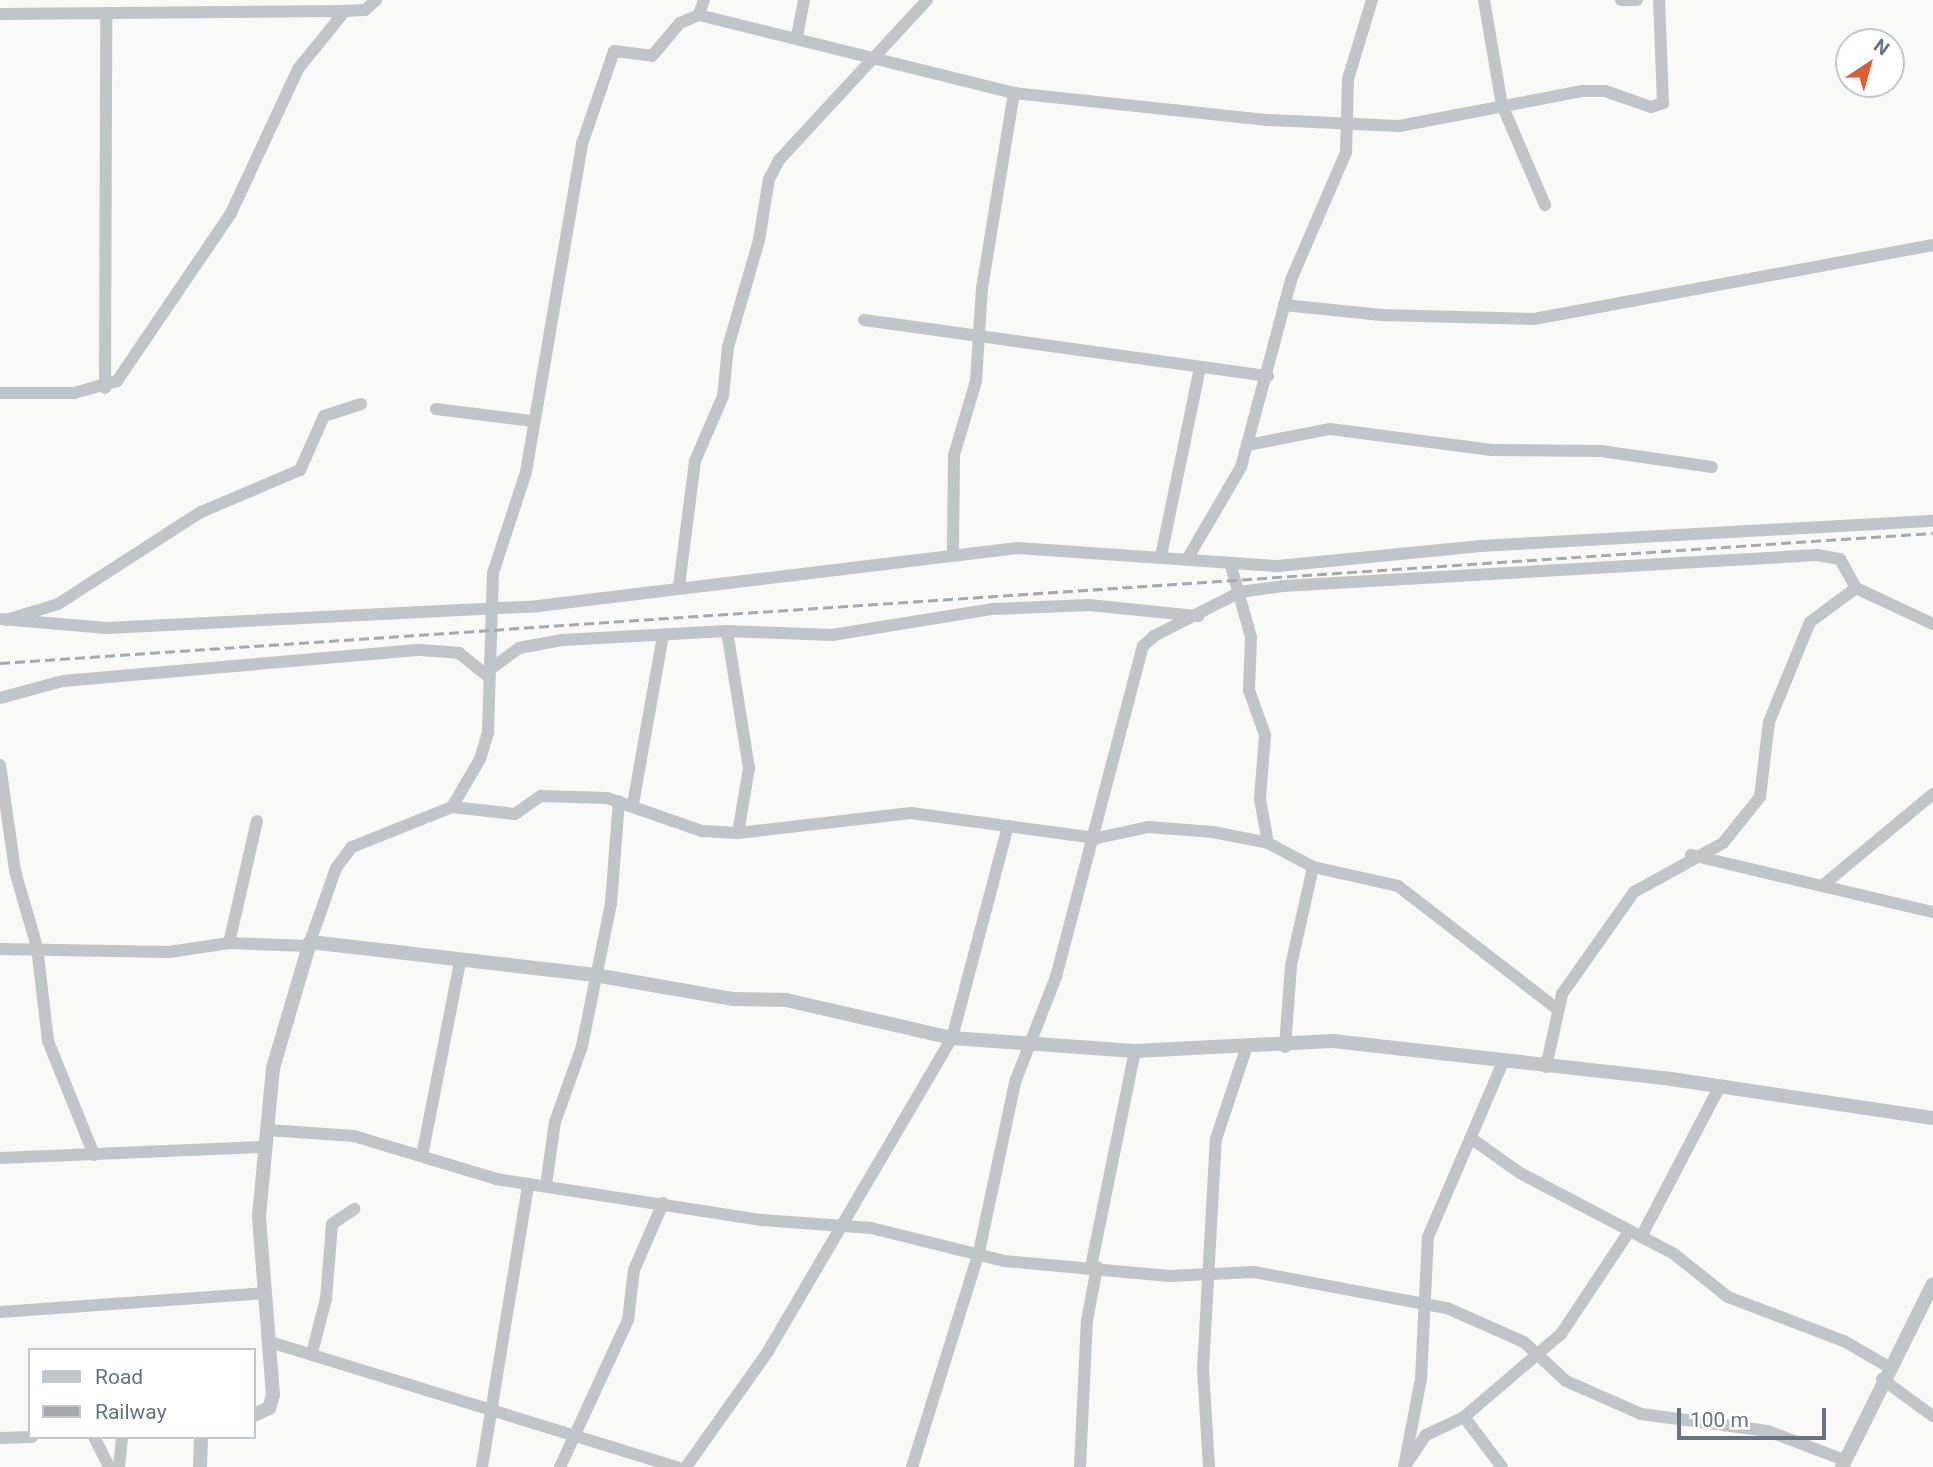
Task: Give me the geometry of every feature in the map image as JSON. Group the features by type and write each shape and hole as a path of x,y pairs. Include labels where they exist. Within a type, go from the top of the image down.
{"street":[{"path":"0,14 26,6 106,15 188,6 345,11 365,10 376,0"},
{"path":"699,15 704,0"},
{"path":"797,36 804,0"},
{"path":"679,586 695,461 723,396 731,334 759,240 769,179 779,160 927,0"},
{"path":"1189,556 1248,446 1284,305 1346,152 1349,123 1348,79 1372,0"},
{"path":"1484,0 1502,105 1545,205"},
{"path":"1621,0 1637,0"},
{"path":"452,807 480,759 489,674 493,572 526,472 563,225 607,62 614,51 652,55 680,23 699,15 878,55 1014,93 1399,126 1502,105 1594,91 1651,107 1663,103 1659,0"},
{"path":"0,393 106,388 128,365 231,213 298,69 345,11"},
{"path":"106,15 106,388"},
{"path":"953,553 954,455 976,382 979,338 1014,93"},
{"path":"1284,305 1534,319 1933,245"},
{"path":"864,320 1268,376"},
{"path":"1161,556 1200,367"},
{"path":"2,621 58,604 201,512 300,470 324,416 361,404"},
{"path":"436,409 533,421"},
{"path":"1248,446 1330,429 1492,450 1601,451 1712,467"},
{"path":"2,621 107,628 491,605 591,602 679,586 854,570 953,553 1018,548 1189,556 1231,566 1933,521"},
{"path":"912,1467 979,1252 1027,1046 1056,977 1097,838 1143,646 1240,592 1817,555 1840,559 1856,588 1933,624"},
{"path":"1231,566 1251,637 1249,690 1265,735 1260,778 1268,843"},
{"path":"1546,1067 1556,1008 1633,892 1691,855 1723,843 1759,797 1769,722 1805,633 1819,613 1856,588"},
{"path":"489,674 531,645 727,631 832,635 993,609 1089,604 1201,616"},
{"path":"727,631 749,768 738,833"},
{"path":"633,804 663,635"},
{"path":"0,698 63,681 420,650 460,653 489,674"},
{"path":"0,765 15,871 37,947 48,1041 94,1155"},
{"path":"1822,886 1933,794"},
{"path":"256,1414 271,1403 270,1342 259,1216 274,1068 308,944 336,868 352,847 452,807 515,814 548,795 633,804 702,831 738,833 911,813 1097,838 1148,827 1268,843 1313,867 1398,886 1556,1008"},
{"path":"546,1185 555,1122 582,1046 617,869 619,801"},
{"path":"229,943 257,821"},
{"path":"686,1467 767,1353 952,1038 1008,826"},
{"path":"1691,855 1933,912"},
{"path":"1285,1047 1291,965 1313,867"},
{"path":"0,949 37,947 169,952 229,943 308,944 460,963 595,975 708,996 786,1000 952,1038 1027,1046 1135,1051 1246,1049 1333,1041 1719,1087 1933,1118"},
{"path":"422,1156 460,963"},
{"path":"1209,1467 1206,1275 1216,1139 1246,1049"},
{"path":"1080,1467 1087,1321 1094,1267 1135,1051"},
{"path":"1404,1467 1421,1380 1428,1237 1503,1062"},
{"path":"1642,1237 1719,1087"},
{"path":"268,1130 354,1136 528,1185 546,1185 843,1226 1037,1265 1206,1275 1254,1272 1424,1304 1506,1332 1540,1353 1566,1381 1640,1414 1768,1431 1843,1464 1884,1372 1933,1284"},
{"path":"1472,1139 1628,1233 1642,1237 1700,1271 1728,1297 1844,1341 1933,1416"},
{"path":"0,1158 266,1147"},
{"path":"482,1467 528,1185"},
{"path":"560,1467 572,1434 628,1320 634,1269 663,1203"},
{"path":"312,1353 326,1299 332,1224 354,1209"},
{"path":"1404,1467 1426,1435 1464,1417 1561,1334 1628,1233"},
{"path":"0,1311 265,1293"},
{"path":"270,1342 677,1467"},
{"path":"1464,1417 1502,1467"},
{"path":"0,1437 28,1437"},
{"path":"95,1439 109,1467"},
{"path":"119,1467 122,1439"},
{"path":"200,1467 201,1439"}],"railway":[{"path":"0,663 1933,533"}]}
